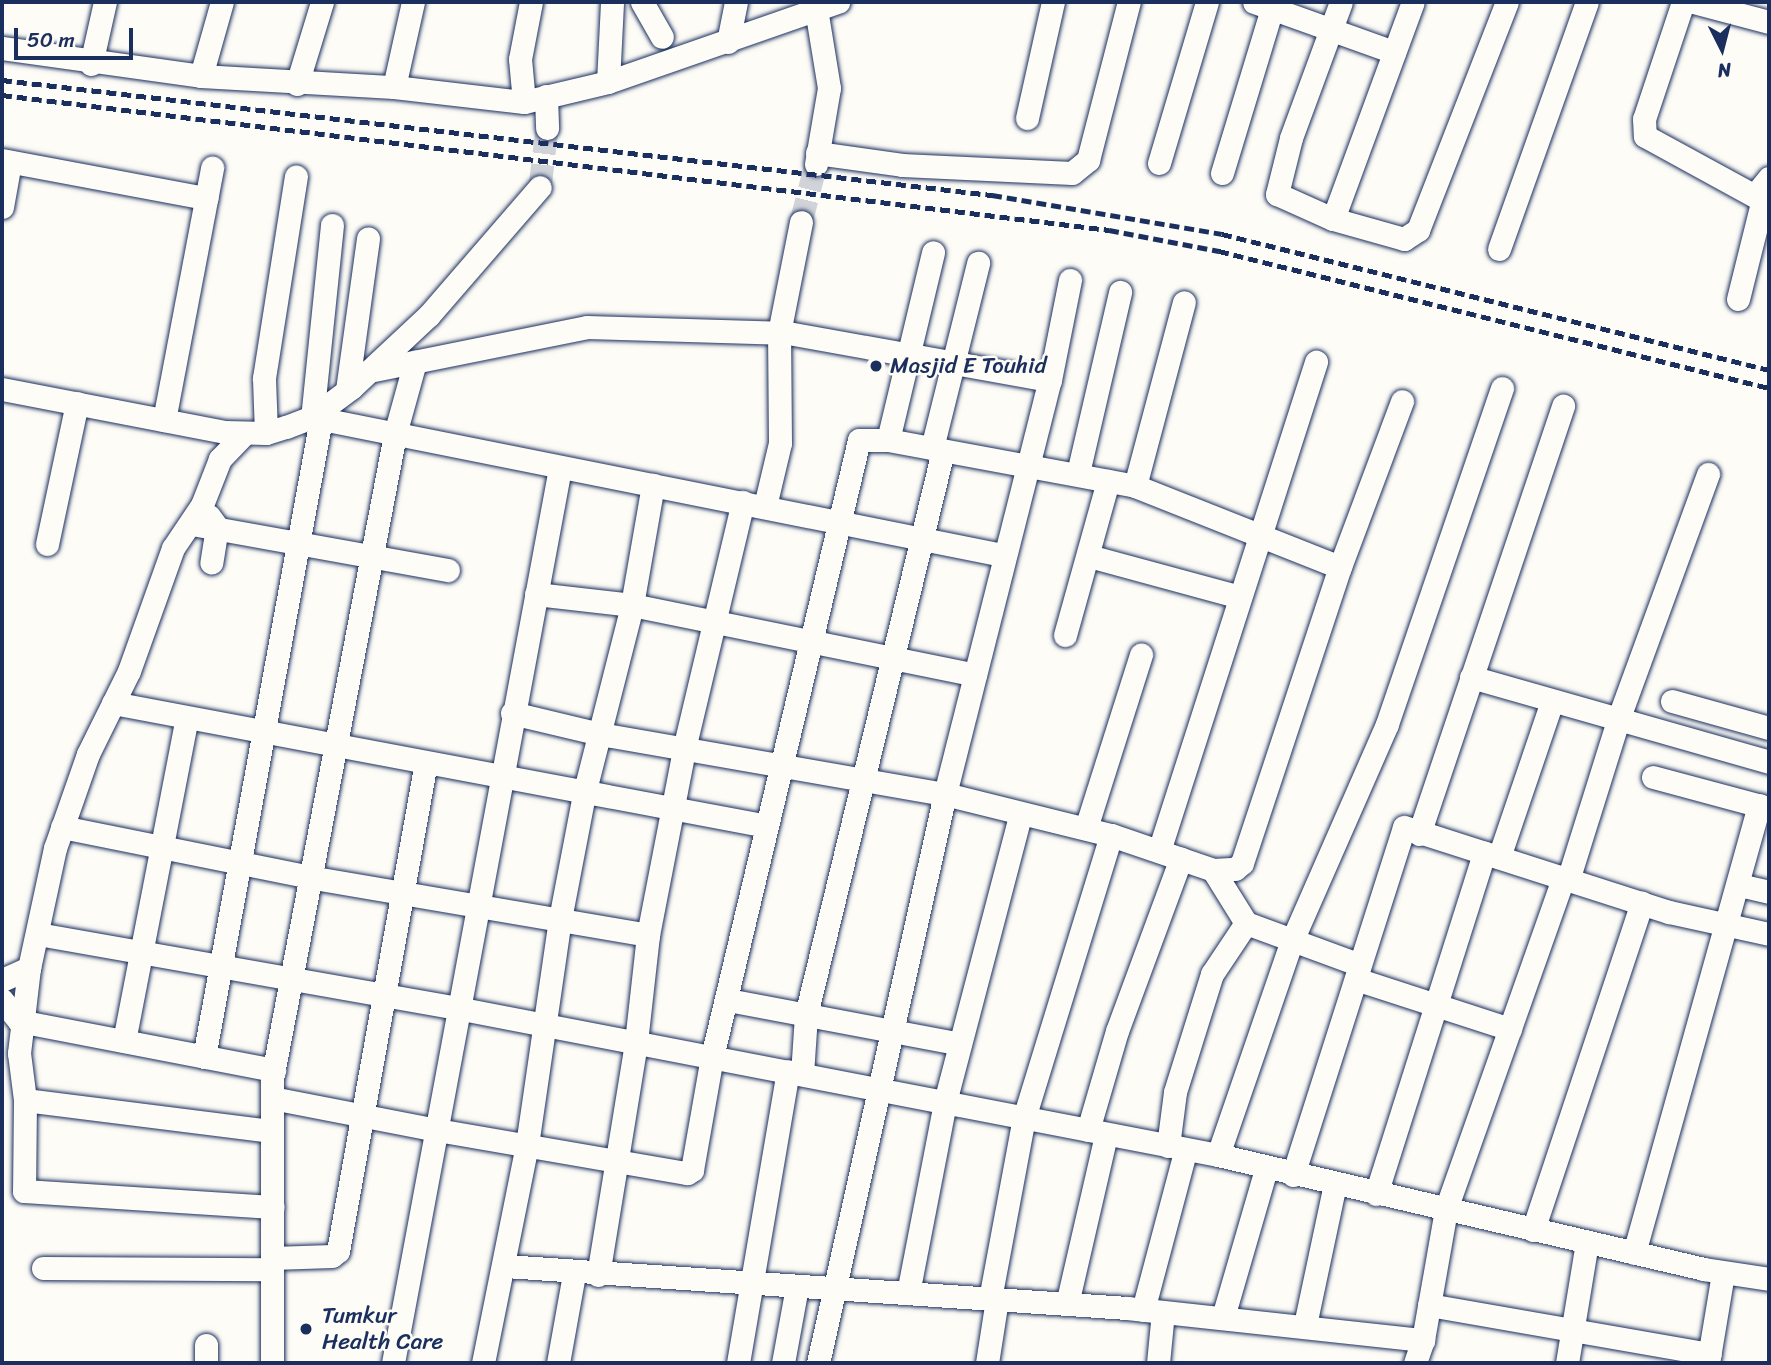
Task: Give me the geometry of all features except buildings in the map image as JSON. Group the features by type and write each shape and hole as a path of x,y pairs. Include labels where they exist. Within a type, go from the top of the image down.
{"street":[{"path":"91,64 105,2"},
{"path":"201,76 222,2"},
{"path":"298,84 322,2"},
{"path":"394,87 413,2"},
{"path":"531,2 520,59 547,128"},
{"path":"608,82 612,2"},
{"path":"642,2 662,37"},
{"path":"728,42 736,2"},
{"path":"1027,118 1053,2"},
{"path":"2,48 91,64 201,76 298,84 394,87 535,99 608,82 827,5 829,88 817,159 1072,173 1088,160 1129,2"},
{"path":"1158,163 1207,2"},
{"path":"1341,2 1276,189 1280,198 1393,239 1410,237 1418,230 1507,2"},
{"path":"1333,219 1413,2"},
{"path":"1499,249 1587,2"},
{"path":"1683,2 1644,119 1645,136 1764,194 1738,299"},
{"path":"1693,2 1769,22"},
{"path":"1222,173 1267,4 1394,52"},
{"path":"2,207 6,161 206,198"},
{"path":"164,420 212,168"},
{"path":"255,434 296,177"},
{"path":"316,418 429,315 540,187"},
{"path":"597,1275 613,1159 636,1042 648,935 684,748 715,621 754,504 780,443 779,332 801,222"},
{"path":"204,1056 243,863 298,540 316,418 332,225"},
{"path":"347,390 368,238"},
{"path":"888,440 933,252"},
{"path":"738,1363 750,1285 806,1015 923,539 954,363 978,263"},
{"path":"818,1363 832,1289 881,1091 945,794 1002,555 1050,380 1070,280"},
{"path":"1078,473 1120,292"},
{"path":"1135,486 1184,302"},
{"path":"369,371 587,327 779,332 908,352 1050,380"},
{"path":"272,1363 274,1070 371,554 395,434 415,362"},
{"path":"1159,851 1316,362"},
{"path":"1218,1155 1291,943 1387,724 1502,388"},
{"path":"2,389 164,420 255,434"},
{"path":"512,713 600,734 781,765 862,782 945,794 1020,816 1086,828 1213,870 1228,871 1242,863 1340,567 1402,401"},
{"path":"47,544 77,403"},
{"path":"1419,834 1563,405"},
{"path":"272,1207 24,1191 25,1100 19,1021 62,827 88,754 113,703 173,548 197,514 220,458 255,434 316,418 560,468 841,520 1002,555"},
{"path":"272,1098 437,1130 687,1173 692,1170 712,1057 728,1000 859,440 888,440 1078,473 1135,486 1261,533 1340,567"},
{"path":"393,1363 462,1009 512,713 560,468"},
{"path":"1415,1363 1423,1340 1446,1209 1566,879 1618,720 1708,474"},
{"path":"1065,635 1108,481"},
{"path":"483,1363 505,1266 548,1027 560,919 584,794 632,604 653,485"},
{"path":"197,514 217,527 448,570"},
{"path":"211,563 217,527"},
{"path":"1089,556 1240,597"},
{"path":"536,594 632,604 975,675"},
{"path":"1086,828 1141,655"},
{"path":"1471,677 1769,762"},
{"path":"1376,1194 1436,1006 1491,855 1552,701"},
{"path":"1672,701 1769,727"},
{"path":"113,703 584,794 767,826"},
{"path":"124,1041 187,718"},
{"path":"43,1268 272,1264 331,1256 338,1251 359,1115 426,764"},
{"path":"1634,1253 1726,925 1764,806 1653,777"},
{"path":"908,1293 945,1102 1020,816"},
{"path":"62,827 309,877 648,935"},
{"path":"1293,1175 1404,827 1419,834 1642,903 1769,934"},
{"path":"987,1363 993,1299 1024,1118 1111,835"},
{"path":"1067,1304 1117,1031 1181,858"},
{"path":"1213,870 1246,923 1436,1006 1510,1029"},
{"path":"1739,885 1769,892"},
{"path":"1533,1230 1642,903"},
{"path":"1158,1363 1153,1311 1176,1149 1175,1092 1212,974 1246,923"},
{"path":"38,934 462,1009 1218,1155 1266,1170 1634,1253 1723,1273 1769,1279"},
{"path":"2,980 29,968"},
{"path":"2,1000 19,1021 274,1070"},
{"path":"728,1000 960,1044"},
{"path":"25,1100 272,1131"},
{"path":"1223,1317 1266,1170"},
{"path":"1305,1325 1335,1184"},
{"path":"1567,1363 1587,1242"},
{"path":"505,1266 574,1274 1067,1304 1305,1325 1423,1340"},
{"path":"1429,1305 1572,1329 1709,1359 1723,1273"},
{"path":"558,1363 574,1274"},
{"path":"782,1363 797,1287"}],"tunnel":[{"path":"540,187 547,128"},
{"path":"801,222 816,164"}],"railway":[{"path":"2,80 992,195 1222,234 1769,370"},
{"path":"2,95 1109,230 1219,251 1769,388"}],"place":[{"name":"Masjid E Touhid","path":"876,366"},
{"name":"Tumkur Health Care","path":"306,1329"}]}
